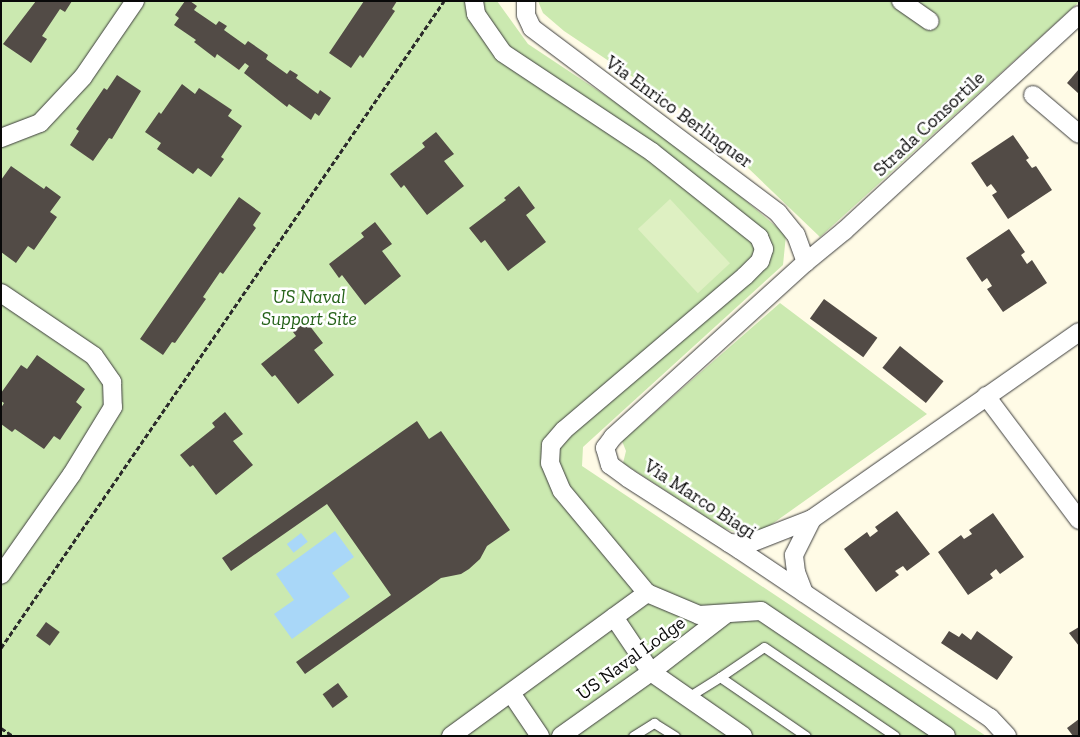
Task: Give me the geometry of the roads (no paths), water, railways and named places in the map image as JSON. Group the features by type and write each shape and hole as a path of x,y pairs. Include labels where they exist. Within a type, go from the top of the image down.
{"street":[{"path":"1,138 40,123 83,77 135,1"},
{"path":"474,1 476,14 503,53 652,152 759,238 764,249 760,261 745,276 564,430 551,445 550,463 562,491 647,593 699,615 761,611 946,736"},
{"name":"Via Enrico Berlinguer","path":"526,1 526,15 532,28 778,213 796,235 806,262"},
{"path":"901,1 930,21"},
{"name":"Strada Consortile","path":"806,262 844,230 1079,15"},
{"path":"1033,95 1079,134"},
{"name":"Via Marco Biagi","path":"806,262 612,437 605,448 610,464 990,718 1007,736"},
{"path":"1,293 94,356 112,382 113,408 72,474 1,575"},
{"path":"729,543 748,544 812,518 1079,332"},
{"path":"986,396 1079,520"},
{"path":"804,593 796,572 794,555 812,518"},
{"path":"760,540 764,566 779,563 794,555"},
{"path":"451,736 647,593"},
{"name":"US Naval Lodge","path":"561,736 651,672 726,614"},
{"path":"614,618 651,672 743,736"},
{"path":"511,693 540,736"}],"lane":[{"path":"688,697 764,647 895,736"},
{"path":"720,677 806,736"},
{"path":"633,736 654,723 675,736"}],"water":[{"path":"335,531 354,557 332,573 350,597 292,639 274,614 294,600 276,574"},
{"path":"301,533 308,542 294,553 287,544"}],"park label":[{"name":"US Naval Support Site","path":"309,308"}]}
